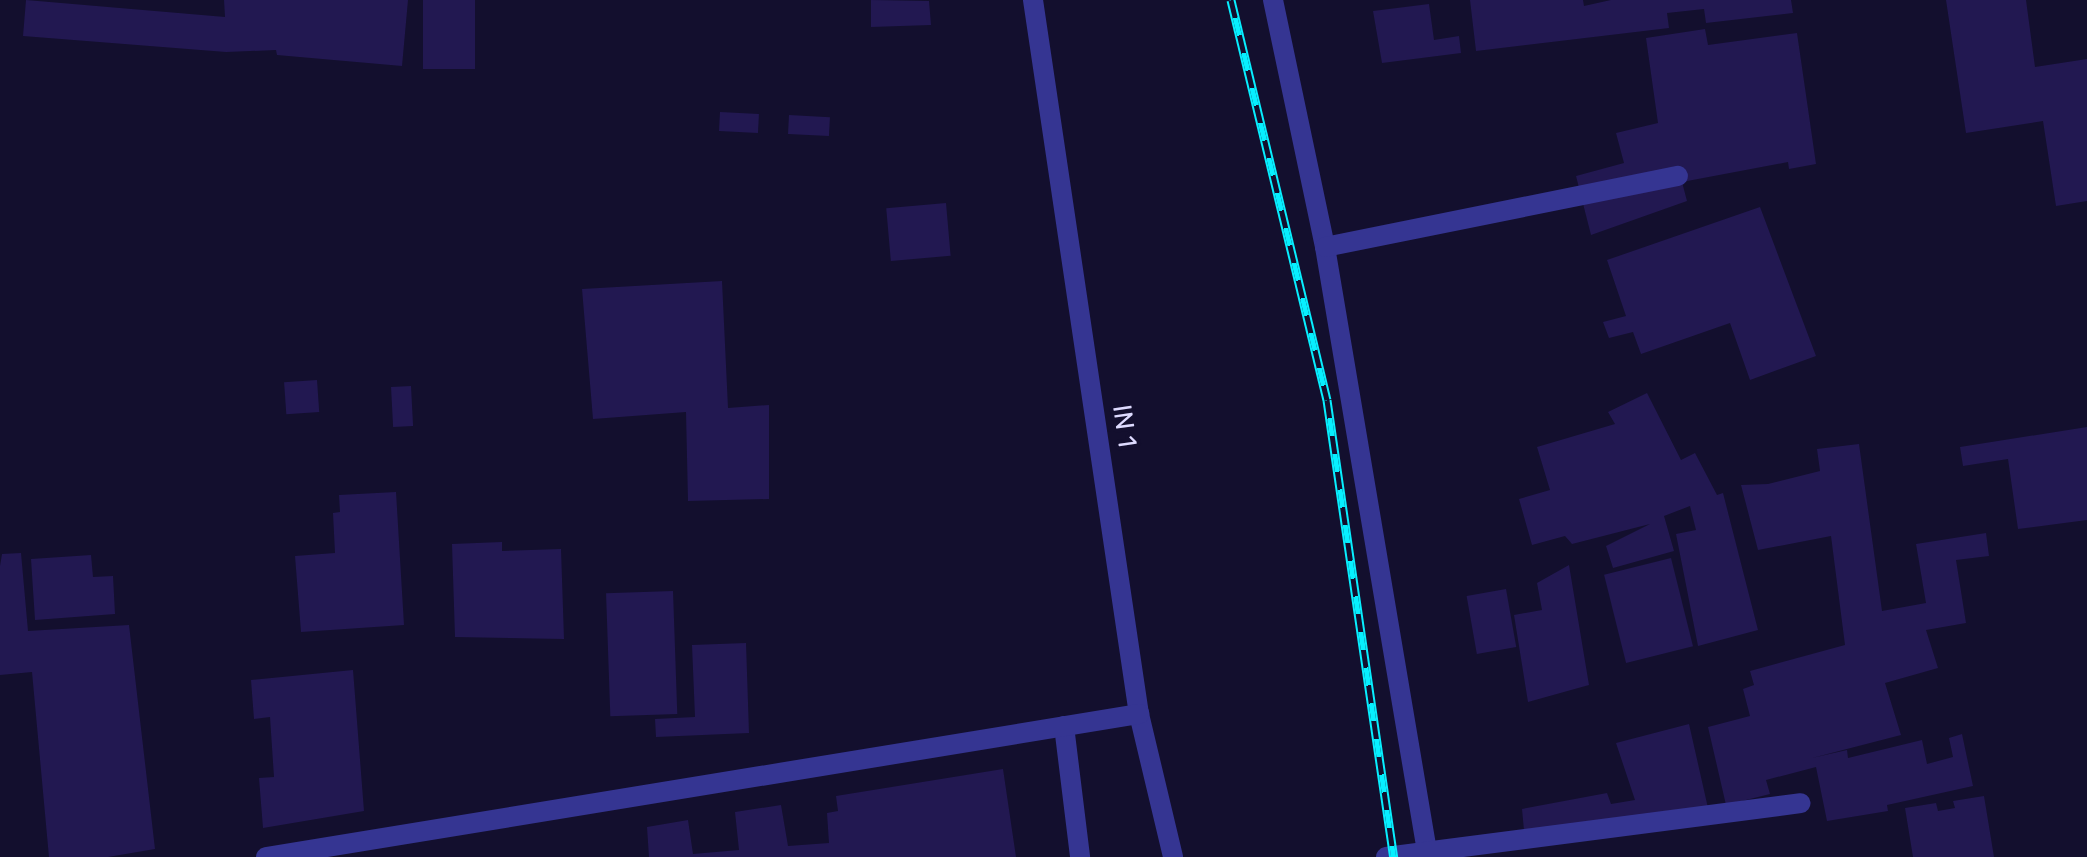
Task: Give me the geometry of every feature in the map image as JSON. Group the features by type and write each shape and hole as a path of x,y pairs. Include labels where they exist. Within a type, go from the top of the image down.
{"street":[{"name":"IN 1","path":"1033,0 1139,714 1173,857"},
{"path":"1273,0 1325,247 1427,856"},
{"path":"1325,247 1678,176"},
{"path":"266,857 1139,714"},
{"path":"1064,726 1080,857"},
{"path":"1386,857 1427,856 1801,803"}],"building":[{"path":"26,0 225,17 224,0 408,0 402,66 277,55 276,50 226,52 23,36"},
{"path":"423,0 475,0 475,69 423,69"},
{"path":"871,0 929,1 931,25 871,27"},
{"path":"1470,0 1583,0 1584,6 1611,0 1791,0 1793,13 1706,23 1704,9 1667,13 1669,28 1476,51"},
{"path":"1946,0 2026,0 2035,67 2087,59 2087,201 2056,206 2043,121 1966,133"},
{"path":"1429,4 1434,40 1459,36 1461,53 1382,63 1373,11"},
{"path":"1705,29 1708,45 1797,33 1816,164 1789,169 1788,162 1682,182 1687,201 1591,235 1576,176 1624,163 1616,133 1658,123 1646,38"},
{"path":"720,112 759,114 758,133 719,131"},
{"path":"789,115 830,117 829,136 788,134"},
{"path":"946,203 951,256 891,261 886,208"},
{"path":"1760,207 1816,356 1750,380 1730,323 1641,354 1633,332 1609,338 1603,322 1626,316 1607,260"},
{"path":"722,281 728,408 769,405 769,499 688,501 686,412 593,419 582,289"},
{"path":"317,380 319,412 286,414 284,382"},
{"path":"411,386 413,426 393,427 391,387"},
{"path":"1647,393 1681,460 1695,453 1717,495 1723,493 1758,630 1698,646 1676,534 1696,530 1690,506 1664,516 1674,551 1613,568 1606,546 1650,524 1572,544 1565,536 1532,545 1519,499 1550,490 1537,447 1615,424 1608,412"},
{"path":"2087,427 2087,520 2018,529 2008,459 1963,466 1960,447"},
{"path":"1859,444 1882,611 1926,603 1916,544 1986,533 1989,556 1956,560 1966,623 1926,630 1938,668 1885,683 1901,735 1812,758 1847,750 1848,758 1922,740 1927,764 1953,757 1949,738 1962,734 1973,786 1887,805 1888,811 1827,821 1816,767 1766,780 1770,794 1726,805 1708,727 1750,716 1743,689 1754,685 1750,671 1845,645 1831,536 1758,550 1741,485 1768,484 1820,471 1817,449"},
{"path":"396,492 404,625 301,632 295,556 335,553 333,513 340,512 339,495"},
{"path":"502,542 502,551 561,549 564,639 455,637 452,544"},
{"path":"21,553 28,631 129,625 155,849 108,857 49,857 32,672 0,675 2,554"},
{"path":"91,555 93,577 113,576 115,614 35,620 31,559"},
{"path":"1671,558 1693,646 1626,663 1604,575"},
{"path":"1569,565 1589,685 1528,702 1514,615 1542,610 1537,583"},
{"path":"1506,589 1516,647 1477,654 1467,596"},
{"path":"673,591 677,714 610,716 606,593"},
{"path":"746,643 749,733 656,737 655,719 695,717 692,645"},
{"path":"353,670 364,811 263,828 259,778 274,777 270,717 254,719 251,680"},
{"path":"1689,724 1708,808 1525,841 1522,809 1607,793 1611,804 1635,800 1616,743"},
{"path":"1003,769 1016,857 649,857 647,827 688,820 693,854 739,850 735,812 781,805 788,846 829,843 827,813 838,811 836,796"},
{"path":"1984,796 1994,857 1913,857 1905,808 1936,803 1938,811 1955,808 1953,801"}],"railway":[{"path":"1231,0 1327,400 1394,857"}]}
